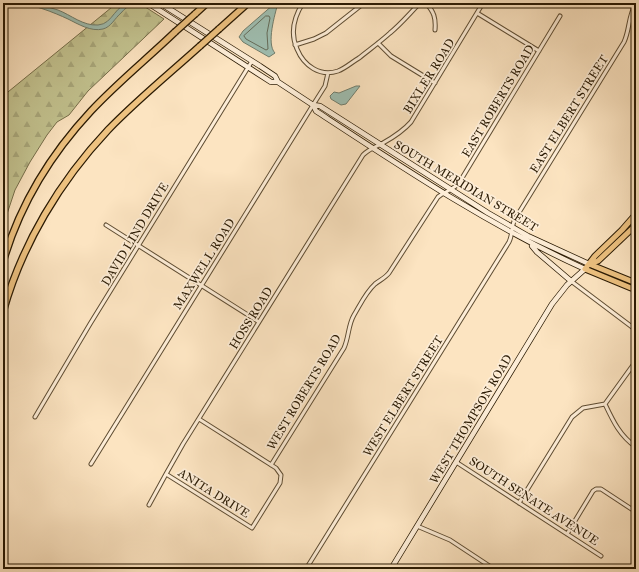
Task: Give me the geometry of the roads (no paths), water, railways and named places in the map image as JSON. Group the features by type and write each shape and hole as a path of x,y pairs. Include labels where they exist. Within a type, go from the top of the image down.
{"highway":[{"path":"3,262 11,234 28,198 69,135 106,96 207,3"},
{"path":"3,312 15,275 35,233 58,192 78,165 117,121 248,3"}],"main road":[{"name":"SOUTH MERIDIAN STREET","path":"148,3 271,82 278,82"},
{"name":"SOUTH MERIDIAN STREET","path":"160,3 275,76 278,82 313,105 320,106 376,146 447,192 512,230 571,281"},
{"name":"SOUTH MERIDIAN STREET","path":"313,105 316,111 376,146 447,192 512,230 636,283"},
{"path":"585,269 636,214"},
{"path":"589,264 598,261 636,225"},
{"name":"SOUTH MERIDIAN STREET","path":"530,244 585,269 631,288 636,288"},
{"name":"WEST THOMPSON ROAD","path":"391,569 552,304 571,281 585,269"}],"street":[{"path":"303,3 298,11 294,23 293,34 295,45 300,56 309,66 317,71 328,73 344,68 378,43 420,3"},
{"path":"295,45 320,37 364,3"},
{"path":"426,3 435,15 435,30"},
{"name":"BIXLER ROAD","path":"376,146 409,124 483,3"},
{"name":"EAST ELBERT STREET","path":"512,230 514,219 623,44 627,33 629,17 636,3"},
{"path":"477,13 538,52"},
{"name":"EAST ROBERTS ROAD","path":"447,192 459,183 560,16"},
{"path":"378,43 391,56 435,83"},
{"name":"DAVID LIND DRIVE","path":"35,417 252,61"},
{"name":"MAXWELL ROAD","path":"90,464 325,86 328,73"},
{"name":"HOSS ROAD","path":"150,505 166,474 199,419 363,155 376,146"},
{"name":"WEST ROBERTS ROAD","path":"252,528 281,482 279,471 271,465 344,348 352,320 369,291 374,285 390,273 438,196 447,192"},
{"path":"106,225 259,322"},
{"name":"WEST ELBERT STREET","path":"306,569 509,242 512,230"},
{"name":"SOUTH MERIDIAN STREET","path":"571,281 636,330"},
{"path":"519,503 572,417 583,408 605,404 636,361"},
{"path":"605,404 621,434 636,447"},
{"path":"199,419 271,465"},
{"name":"SOUTH SENATE AVENUE","path":"456,462 602,556"},
{"name":"ANITA DRIVE","path":"166,474 252,528"},
{"path":"567,534 592,491 596,489 600,489 636,512"},
{"path":"417,526 450,540 494,569"}],"water":[{"path":"3,3 34,3 58,10 87,24 98,25 108,21 122,6 133,3 106,28 98,30 85,27 34,6 14,4 3,9"},
{"path":"278,3 271,36 272,49 275,53 269,57 243,42 239,37 243,31 274,4"},
{"path":"356,86 360,86 346,104 341,105 331,99 330,96 334,92 339,93"}]}
